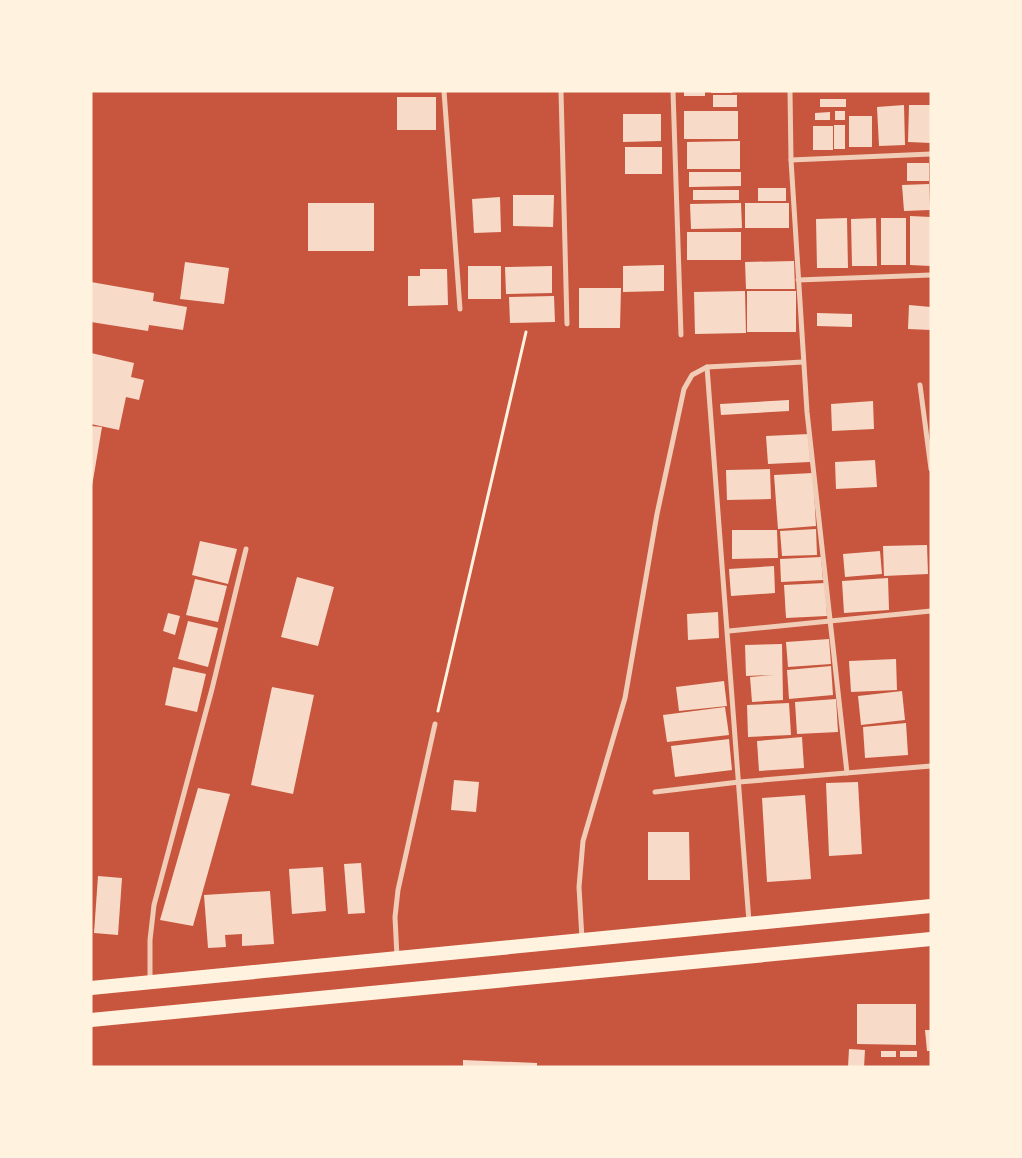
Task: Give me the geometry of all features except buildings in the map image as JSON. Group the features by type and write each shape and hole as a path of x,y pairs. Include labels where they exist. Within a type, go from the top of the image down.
{"highway":[{"path":"91,988 931,906"},
{"path":"91,1020 931,939"}],"street":[{"path":"444,91 460,309"},
{"path":"561,91 567,324"},
{"path":"673,91 681,335"},
{"path":"790,91 791,160 803,362 847,774"},
{"path":"791,160 931,154"},
{"path":"798,280 931,275"},
{"path":"582,940 579,887 583,841 625,698 657,514 684,389 692,375 708,367 803,362"},
{"path":"708,367 750,923"},
{"path":"920,385 931,469"},
{"path":"150,982 150,940 154,905 212,689 246,549"},
{"path":"729,632 931,611"},
{"path":"397,958 396,917 398,890 435,724"},
{"path":"655,792 739,782 931,766"}],"path":[{"path":"435,724 526,332"}]}
